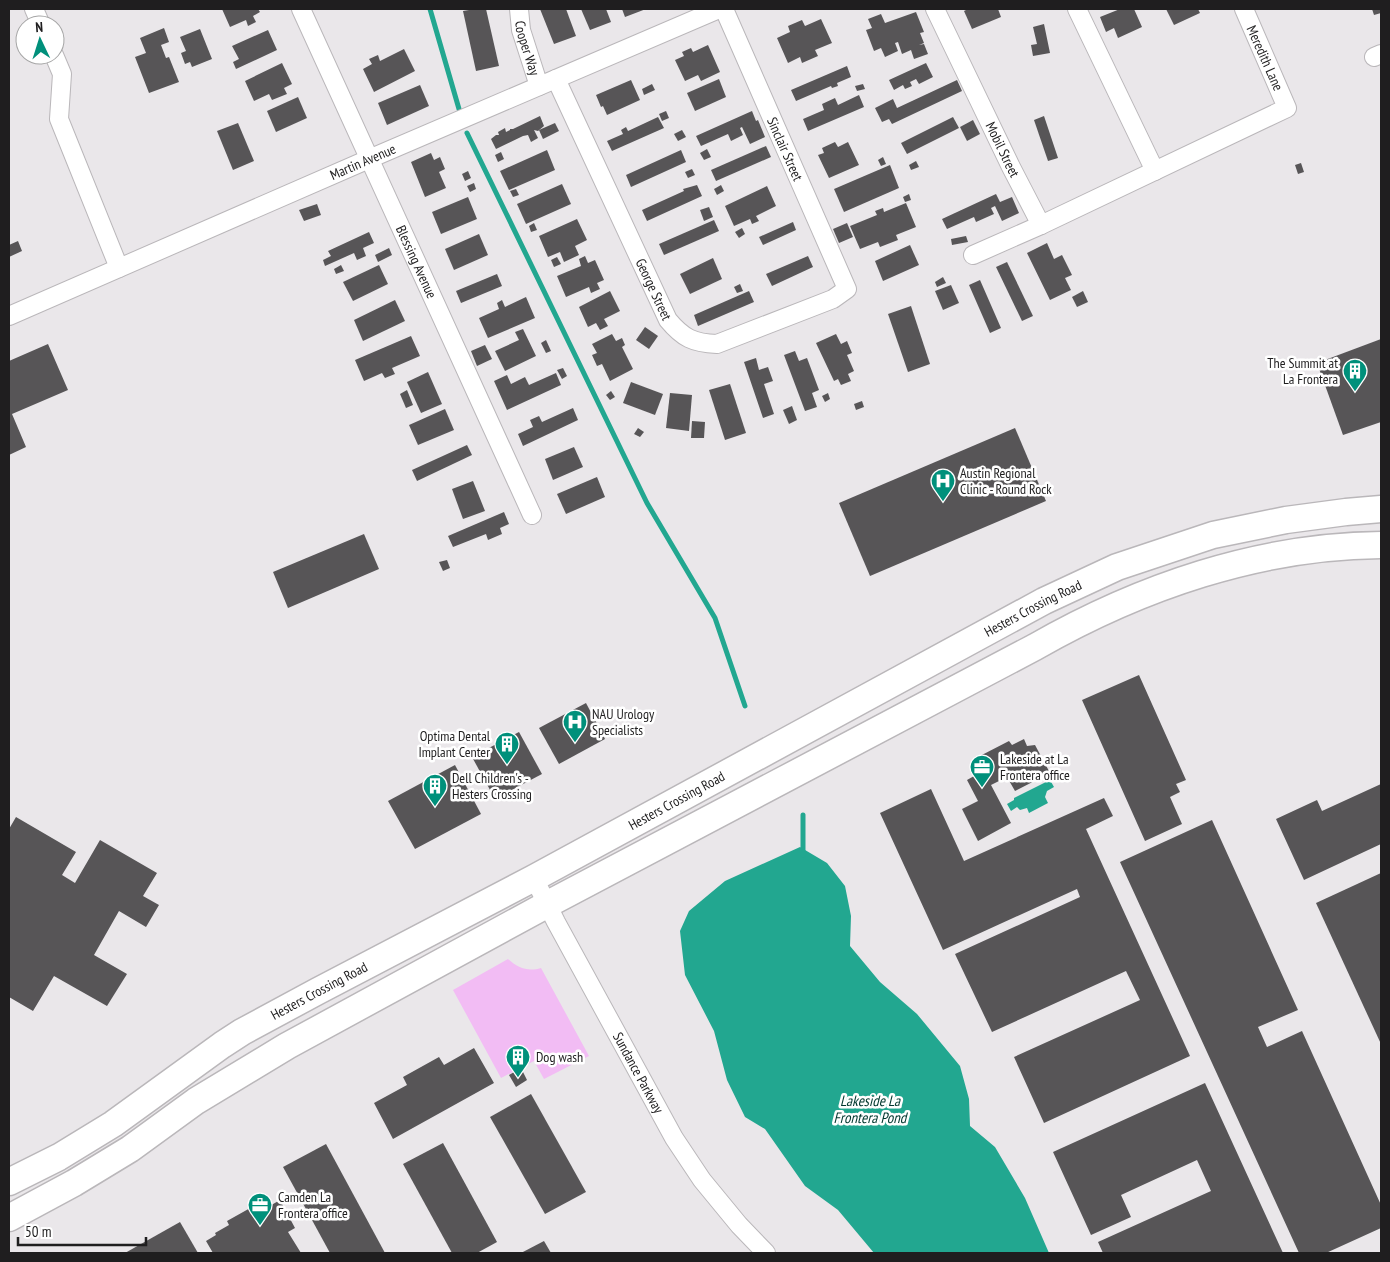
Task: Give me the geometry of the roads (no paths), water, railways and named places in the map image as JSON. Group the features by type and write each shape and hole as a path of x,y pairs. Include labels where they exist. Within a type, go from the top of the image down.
{"street":[{"name":"Blessing Avenue","path":"301,9 532,515"},
{"name":"Cooper Way","path":"519,9 521,30 539,86"},
{"name":"Martin Avenue","path":"9,316 369,158 719,9"},
{"name":"Sinclair Street","path":"724,9 847,289"},
{"name":"Mobil Street","path":"935,9 1041,225"},
{"path":"974,254 1041,225 1155,171 1076,9"},
{"name":"Meredith Lane","path":"1155,171 1287,108 1244,9"},
{"path":"58,65 62,74 59,119 119,268"},
{"name":"George Street","path":"556,79 668,320 677,331 689,339 703,344 724,342 833,299 847,289"},
{"name":"Hesters Crossing Road","path":"9,1182 59,1157 113,1124 242,1032 318,990 534,878 1044,601 1116,567 1213,535 1286,520 1346,512 1381,510"},
{"path":"9,1218 74,1183 130,1148 196,1101 280,1051 548,904 1071,627 1123,602 1198,574 1266,557 1316,549 1381,545"},
{"name":"Sundance Parkway","path":"534,878 674,1138 708,1187 739,1225 766,1253"},
{"path":"74,1183 84,1164 144,1125 156,1112 161,1090"}],"water":[{"path":"1050,780 1054,787 1047,791 1045,797 1048,803 1029,813 1027,808 1020,810 1017,807 1011,811 1007,804 1014,800 1014,798"},
{"name":"Lakeside La Frontera Pond","path":"800,847 827,863 845,886 851,916 850,946 880,982 917,1014 960,1066 969,1099 970,1126 995,1147 1025,1198 1049,1253 874,1253 838,1210 805,1186 765,1129 745,1117 727,1080 714,1031 685,975 680,931 689,911 725,881"}],"waterway":[{"path":"430,9 459,109"},
{"path":"467,133 647,503 715,618 745,706"},
{"path":"803,815 803,855"}],"place":[{"name":"The Summit at La Frontera","path":"1355,392"},
{"name":"Austin Regional Clinic - Round Rock","path":"943,502"},
{"name":"NAU Urology Specialists","path":"575,743"},
{"name":"Optima Dental Implant Center","path":"507,765"},
{"name":"Lakeside at La Frontera office","path":"982,788"},
{"name":"Dell Children's - Hesters Crossing","path":"435,807"},
{"name":"Dog wash","path":"518,1078"},
{"name":"Camden La Frontera office","path":"260,1226"}]}
